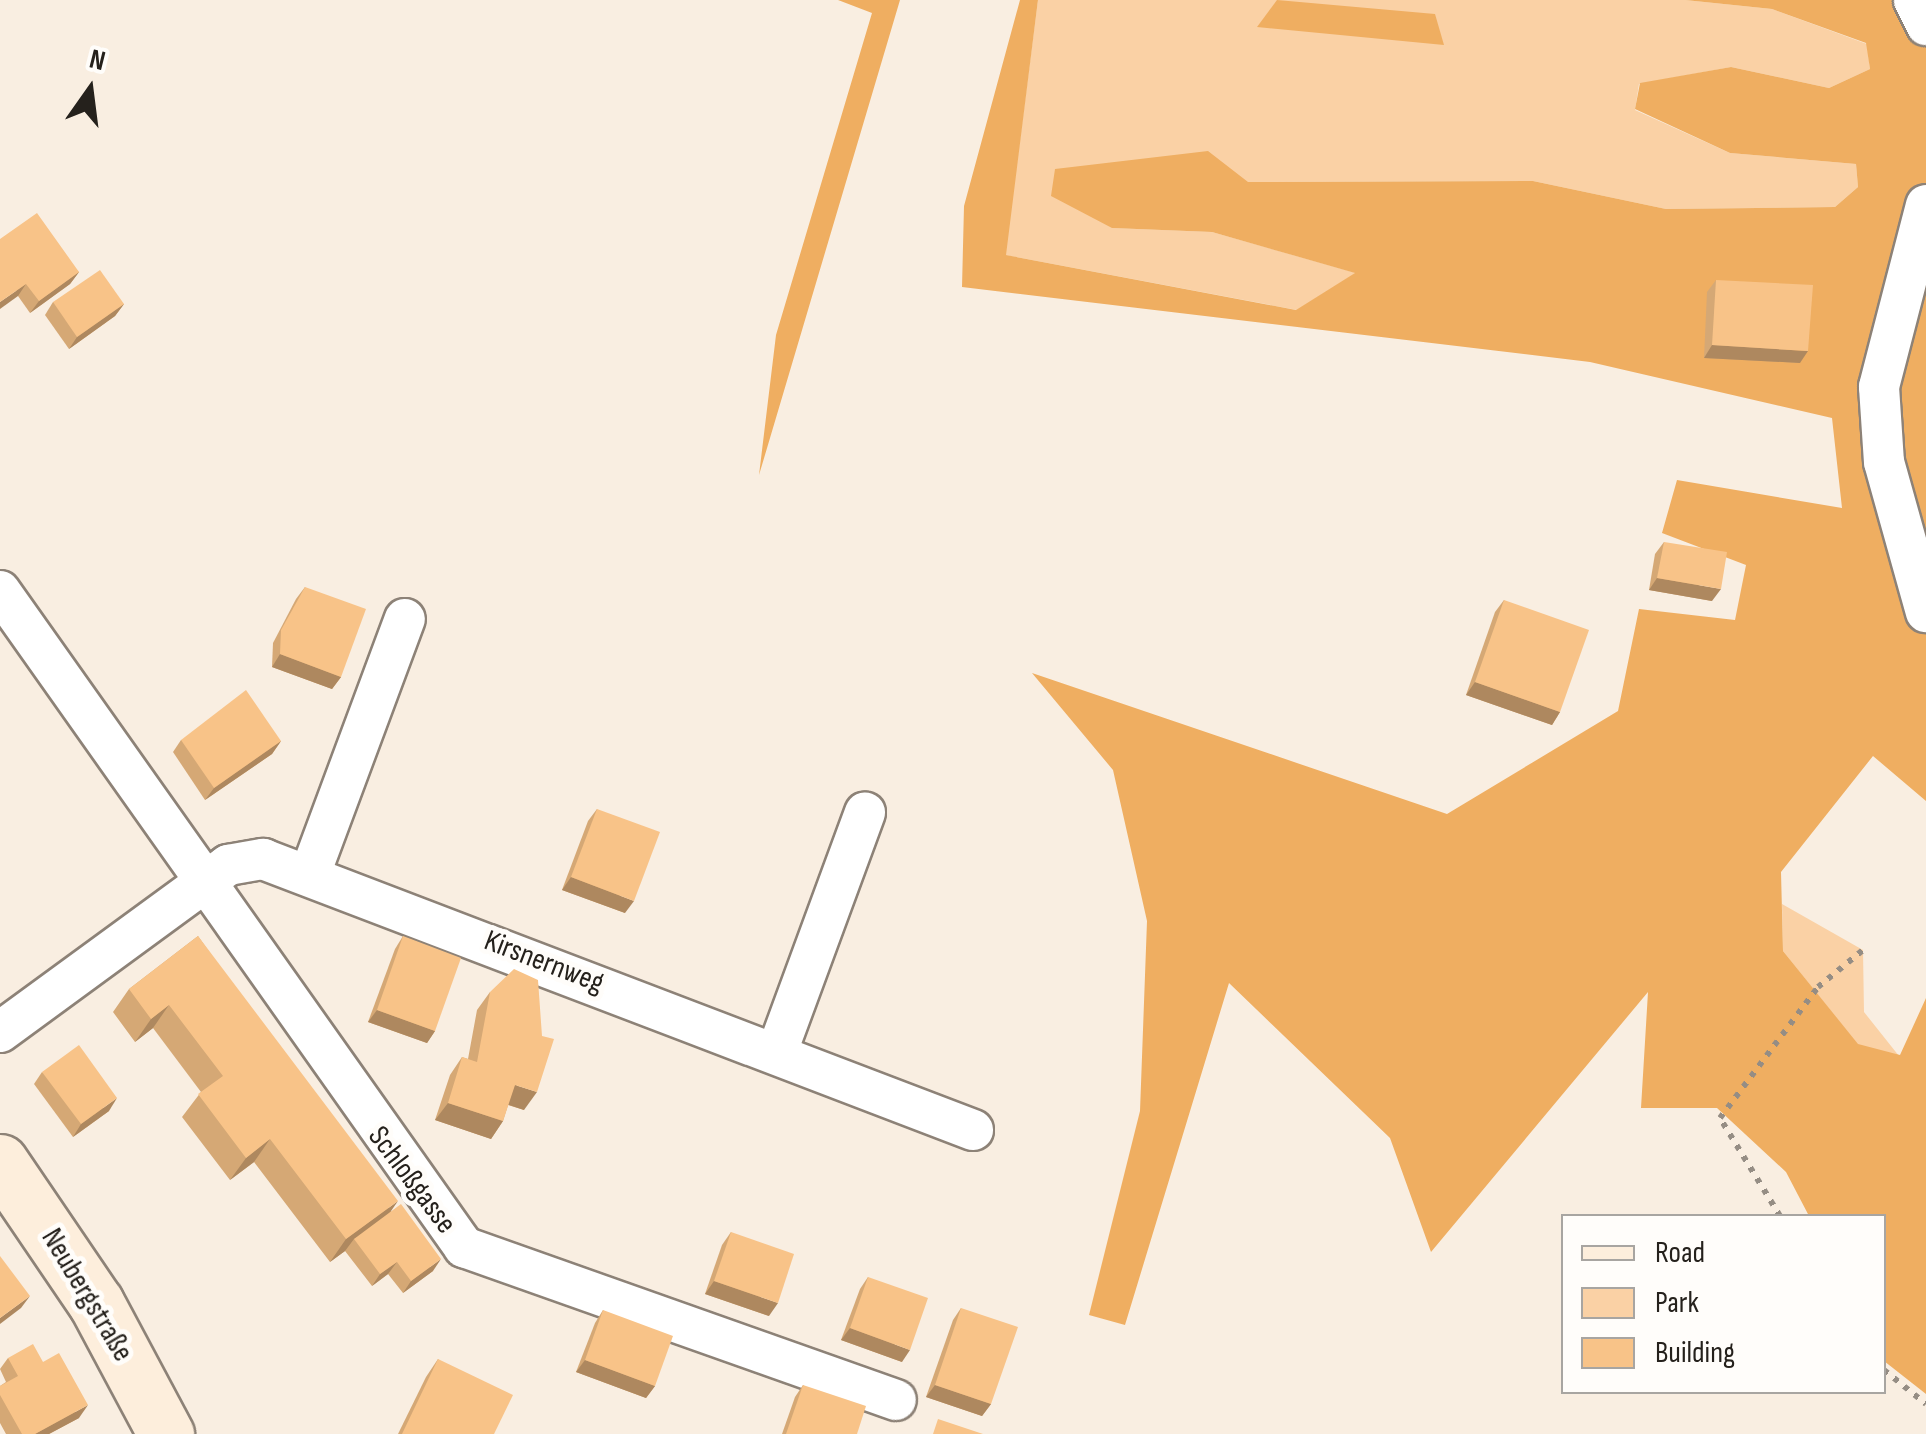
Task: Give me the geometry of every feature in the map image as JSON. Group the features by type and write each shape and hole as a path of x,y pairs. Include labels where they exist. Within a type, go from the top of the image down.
{"street":[{"path":"1914,0 1926,25"},
{"path":"1926,205 1879,386 1884,462 1926,612"},
{"name":"Schloßgasse","path":"0,591 201,884 464,1248 896,1400"},
{"path":"310,874 405,619"},
{"path":"778,1050 864,812"},
{"name":"Kirsnernweg","path":"201,884 244,860 310,874 778,1050 973,1130"},
{"path":"0,1032 201,884"},
{"name":"Neubergstraße","path":"0,1162 96,1304 166,1434"}],"path":[{"path":"1779,1214 1720,1118 1818,987 1863,950"},
{"path":"1886,1372 1926,1404"}],"green space":[{"path":"1038,0 1685,0 1772,9 1867,44 1870,69 1829,88 1731,67 1639,84 1635,110 1730,153 1856,164 1858,187 1835,207 1666,209 1533,181 1248,182 1112,228 1212,232 1356,273 1297,310 1005,255"},
{"path":"1782,904 1863,950 1864,1012 1899,1056 1858,1045 1783,951"}],"shaded area":[{"path":"838,0 900,0 759,475 776,335 872,13"},
{"path":"1020,0 1038,0 1006,255 1296,310 1355,273 1212,232 1112,228 1051,196 1055,169 1208,151 1248,182 1533,181 1666,209 1835,207 1858,187 1856,164 1730,153 1635,109 1640,83 1731,67 1829,88 1870,69 1866,43 1772,9 1685,0 1926,0 1926,801 1873,756 1781,872 1783,951 1858,1044 1900,1055 1926,998 1926,1394 1886,1363 1886,1214 1808,1214 1786,1172 1717,1108 1641,1108 1648,992 1431,1252 1390,1138 1229,983 1125,1325 1089,1315 1140,1111 1147,921 1113,770 1032,673 1447,814 1618,711 1639,609 1735,620 1746,565 1662,533 1677,480 1842,508 1832,418 1590,362 962,287 964,206"},
{"path":"1277,0 1435,14 1444,45 1257,27"}],"building":[{"path":"37,213 79,272 39,301 26,284 0,302 0,239"},
{"path":"100,270 124,304 77,337 53,302"},
{"path":"1716,280 1813,285 1808,351 1712,345"},
{"path":"1664,542 1727,552 1721,589 1657,578"},
{"path":"305,587 366,609 341,677 280,654 281,630"},
{"path":"1504,600 1589,630 1560,712 1475,682"},
{"path":"246,690 281,741 214,788 181,740"},
{"path":"597,809 660,832 634,901 571,877"},
{"path":"198,936 398,1201 346,1239 270,1139 246,1158 198,1094 223,1076 169,1005 151,1019 129,989"},
{"path":"403,936 461,958 435,1031 377,1010"},
{"path":"514,969 538,980 542,1036 554,1039 537,1092 515,1085 503,1121 448,1103 462,1057 477,1062 490,992"},
{"path":"79,1045 117,1098 81,1124 42,1072"},
{"path":"401,1204 441,1259 411,1281 397,1262 380,1274 354,1239"},
{"path":"731,1232 794,1254 778,1303 714,1281"},
{"path":"0,1256 30,1296 0,1318"},
{"path":"868,1277 928,1298 910,1350 850,1328"},
{"path":"961,1308 1018,1327 991,1404 935,1385"},
{"path":"603,1310 673,1336 655,1386 585,1360"},
{"path":"33,1344 43,1362 59,1353 88,1405 35,1434 22,1434 0,1395 0,1386 18,1376 8,1358"},
{"path":"438,1359 513,1395 494,1434 402,1434"},
{"path":"803,1385 866,1406 857,1434 786,1434"},
{"path":"938,1419 983,1434 933,1434"}]}
